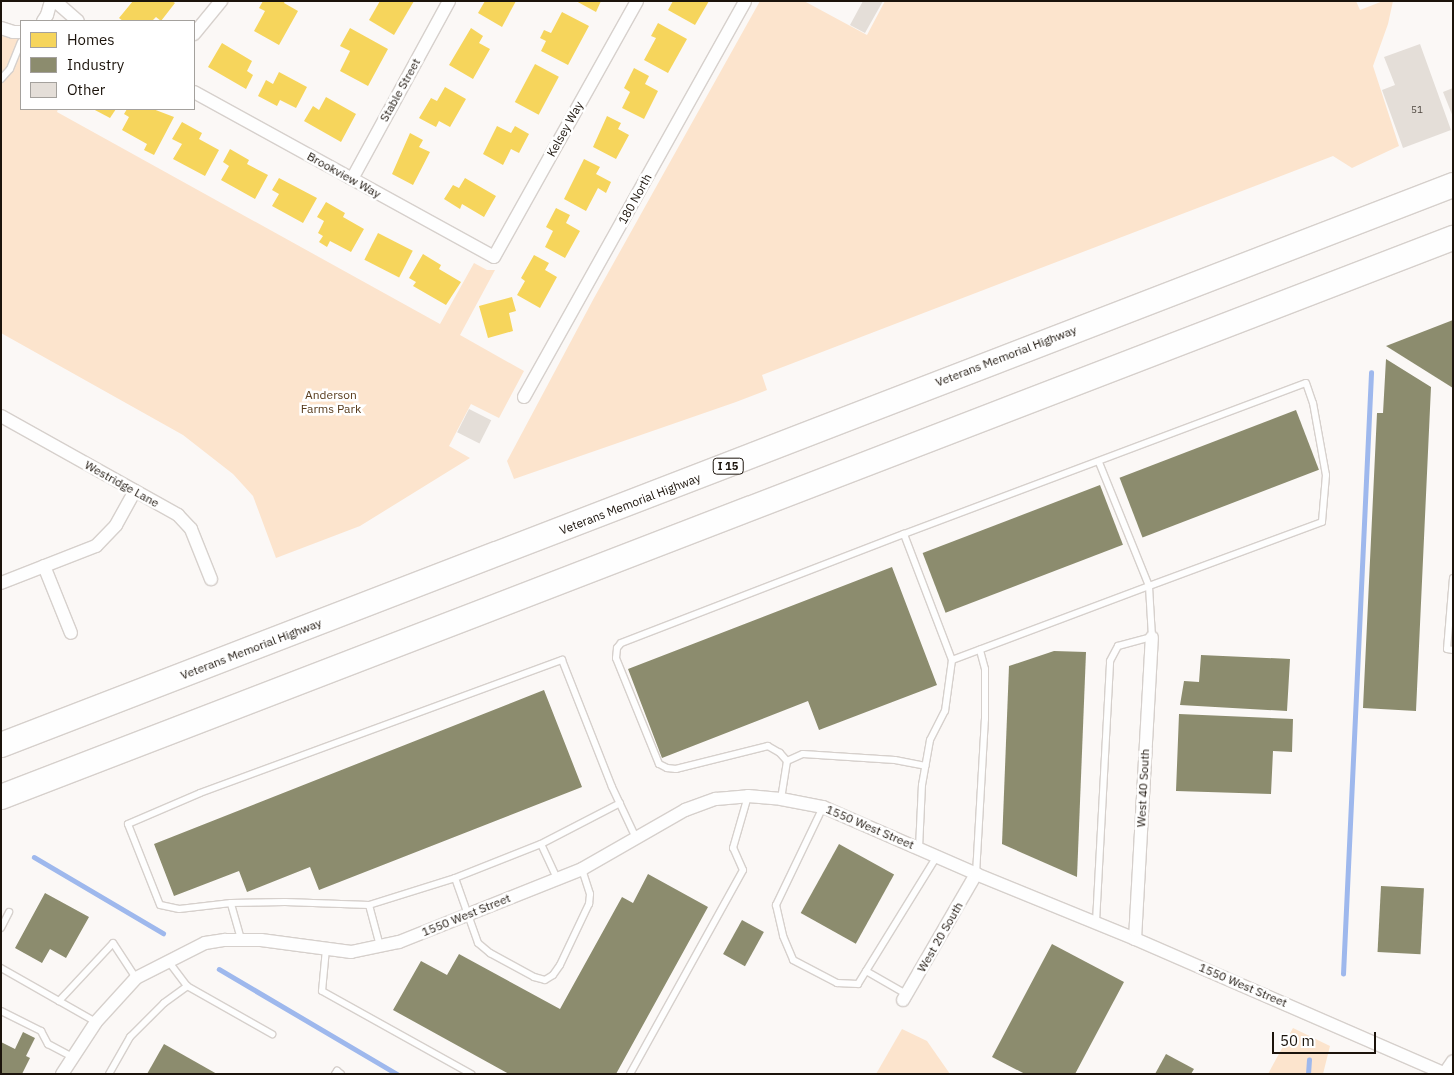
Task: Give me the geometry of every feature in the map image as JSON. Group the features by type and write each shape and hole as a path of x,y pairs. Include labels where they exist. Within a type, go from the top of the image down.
{"highway":[{"name":"Veterans Memorial Highway","path":"1,745 1453,185"},
{"path":"1,797 1453,238"}],"street":[{"path":"43,20 47,15 51,1"},
{"path":"55,1 77,20"},
{"path":"195,33 222,1"},
{"name":"Stable Street","path":"352,179 449,1"},
{"name":"Kelsey Way","path":"494,257 637,1"},
{"name":"180 North","path":"524,397 746,1"},
{"path":"2,28 20,32"},
{"name":"Brookview Way","path":"195,93 494,257"},
{"name":"Westridge Lane","path":"1,416 135,491 186,522 191,528 211,580"},
{"path":"1,583 96,546 116,525 135,491"},
{"path":"44,566 71,634"},
{"name":"West 40 South","path":"1135,938 1152,637"},
{"name":"1550 West Street","path":"136,978 204,943 241,939 352,952 399,942 582,869 622,848 685,810 716,799 748,796 781,799 823,807 976,874 1135,938 1445,1074"},
{"name":"West 20 South","path":"905,997 976,874"},
{"path":"62,1074 96,1022 136,978"},
{"path":"1445,1074 1453,1062"}],"lane":[{"path":"1,79 10,68 20,44"},
{"path":"787,761 780,753 768,746 676,769 667,768 659,764 616,658 617,648 621,643 904,534 1306,383 1312,403 1326,475 1322,522 952,660"},
{"path":"1096,922 1110,661 1118,646 1152,637 1149,586 1099,462"},
{"path":"904,534 952,660 945,711 930,740 925,766 922,784 919,848"},
{"path":"1453,578 1447,649 1453,650"},
{"path":"976,874 985,669 980,650"},
{"path":"620,803 541,844 455,878 369,906 285,902 232,903 179,909 160,905 128,824 200,792 562,660 636,838"},
{"path":"787,761 803,754 895,760 925,766"},
{"path":"781,799 787,761"},
{"path":"630,1074 743,870 733,848 748,796"},
{"path":"823,807 776,905 783,936 793,960 837,983 858,984 937,856"},
{"path":"541,844 557,879"},
{"path":"455,878 478,943 490,953 534,977 545,980 553,976 560,965 589,904 590,894 582,869"},
{"path":"232,903 241,939"},
{"path":"369,906 380,946"},
{"path":"1,928 10,912"},
{"path":"59,1001 113,943 136,978"},
{"path":"326,949 322,990 471,1074"},
{"path":"168,962 187,986 272,1034"},
{"path":"1,968 96,1022"},
{"path":"866,971 905,997"},
{"path":"109,1074 130,1037 164,1003 187,986"},
{"path":"1,1011 41,1032 48,1044 72,1057"},
{"path":"335,1074 336,1071 341,1074"}],"green space":[{"path":"760,1 804,1 867,35 885,1 1356,1 1360,10 1383,1 1393,1 1388,24 1373,66 1399,146 1352,168 1333,156 762,375 767,390 514,479 507,461 594,298"},
{"name":"Anderson Farms Park","path":"1,36 20,39 20,110 58,110 57,112 440,324 474,263 487,270 495,270 460,335 524,371 499,418 471,404 449,446 470,458 360,526 276,558 253,496 233,474 183,435 1,333"},
{"path":"1293,1028 1330,1046 1323,1074 1268,1074"},
{"path":"902,1029 927,1041 950,1074 876,1074"}],"building: Homes":[{"path":"133,1 172,1 175,3 162,20 156,17 153,20 122,20 119,18"},
{"path":"263,1 285,1 284,3 298,11 279,45 254,31 265,11 259,8"},
{"path":"380,1 414,1 394,35 369,20"},
{"path":"485,1 516,1 502,27 478,13"},
{"path":"576,1 601,1 596,12"},
{"path":"673,1 709,1 695,25 668,10"},
{"path":"562,12 589,26 568,65 541,51 546,41 540,38 544,30 551,33"},
{"path":"658,23 687,39 668,73 644,60 656,38 651,36"},
{"path":"350,28 388,49 368,86 340,71 350,51 340,46"},
{"path":"471,28 483,36 479,43 490,49 473,79 449,65"},
{"path":"222,43 252,61 247,71 253,75 246,89 208,67"},
{"path":"535,64 559,77 539,115 515,102"},
{"path":"634,68 649,76 645,84 658,91 644,119 622,108 630,92 624,88"},
{"path":"279,72 307,87 296,108 280,100 277,106 258,96 266,80 273,84"},
{"path":"445,87 466,99 450,127 439,121 436,127 419,118 431,98 437,101"},
{"path":"326,97 356,114 341,142 304,121 313,106 319,110"},
{"path":"95,110 115,110 110,118"},
{"path":"126,110 156,110 174,117 154,155 144,150 147,144 122,130 129,117 124,114"},
{"path":"607,116 621,123 618,129 629,135 616,159 593,147"},
{"path":"182,122 202,133 199,139 219,150 205,176 173,159 182,144 172,139"},
{"path":"497,126 511,133 515,126 529,134 519,153 511,149 503,165 483,154"},
{"path":"410,133 423,140 419,147 430,152 413,185 392,174"},
{"path":"230,149 249,160 247,164 268,175 255,199 221,180 229,166 223,162"},
{"path":"584,159 600,167 596,174 611,182 606,193 598,188 586,211 564,199"},
{"path":"279,178 317,198 303,223 272,206 279,194 272,190"},
{"path":"465,178 496,196 484,217 462,204 460,209 444,199 453,185 459,188"},
{"path":"326,202 345,213 343,217 364,229 351,252 330,241 327,247 319,242 323,236 318,233 324,221 317,217"},
{"path":"556,208 570,215 566,223 580,231 565,258 545,247 553,231 546,227"},
{"path":"378,233 413,251 399,277 364,260"},
{"path":"423,254 441,265 439,269 461,282 446,305 413,286 416,282 409,278"},
{"path":"534,255 549,263 545,270 557,277 540,308 517,295 525,281 521,278"},
{"path":"512,297 516,311 509,313 513,331 488,338 479,306"}],"building: Industry":[{"path":"1453,320 1453,388 1386,346"},
{"path":"1386,359 1431,387 1416,711 1363,708 1377,413 1383,413"},
{"path":"1296,410 1319,470 1142,537 1120,478"},
{"path":"1100,485 1123,545 946,613 923,553"},
{"path":"892,567 937,685 819,730 808,701 662,758 628,669"},
{"path":"1054,651 1086,652 1077,877 1002,844 1009,666"},
{"path":"1201,655 1290,659 1287,711 1180,705 1184,681 1199,682"},
{"path":"544,690 582,787 319,890 310,867 247,892 239,871 174,896 154,844"},
{"path":"1179,714 1293,719 1292,752 1273,751 1271,794 1176,791"},
{"path":"839,844 894,875 856,944 801,913"},
{"path":"648,874 708,907 616,1074 509,1074 393,1010 421,961 447,975 459,954 560,1009 622,897 633,903"},
{"path":"1381,886 1424,888 1420,954 1378,952"},
{"path":"45,893 89,917 66,958 50,949 42,963 15,948"},
{"path":"742,920 764,932 745,966 723,954"},
{"path":"1052,944 1124,982 1075,1074 1025,1074 992,1057"},
{"path":"23,1032 35,1038 26,1056 30,1058 22,1074 1,1074 1,1042 15,1049"},
{"path":"164,1044 217,1074 147,1074"},
{"path":"1166,1054 1194,1069 1191,1074 1155,1074"}],"building: Other":[{"path":"863,1 883,1 865,33 850,25"},
{"path":"1420,44 1451,130 1403,148 1382,90 1395,85 1384,57"},
{"path":"1453,88 1453,117 1443,92"},
{"path":"469,409 491,420 479,444 457,432"}],"waterway":[{"path":"1343,974 1371,373"},
{"path":"34,857 163,933"},
{"path":"219,969 397,1074"},
{"path":"1308,1074 1309,1060"}]}
